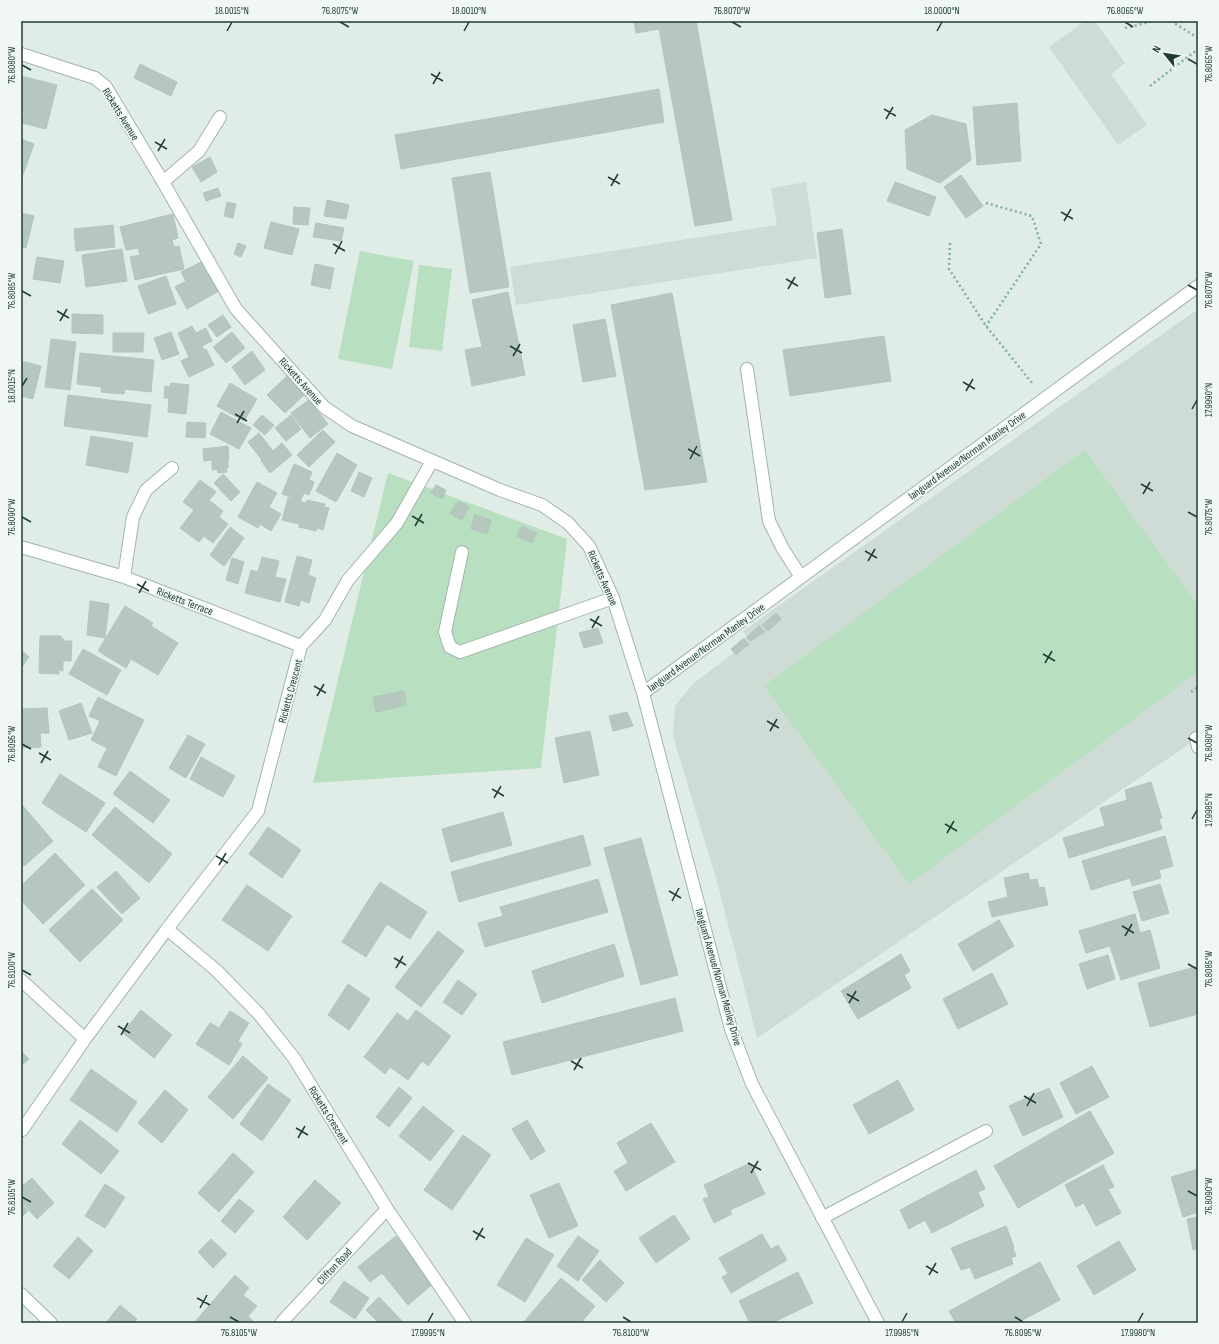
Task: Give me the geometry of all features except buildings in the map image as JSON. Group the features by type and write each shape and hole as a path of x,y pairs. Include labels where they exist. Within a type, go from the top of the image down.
{"street":[{"name":"Ricketts Avenue","path":"21,54 95,78 106,87 236,309 324,407 352,426 500,490 542,505 568,523 589,546 613,598 643,693"},
{"path":"162,182 199,151 220,117"},
{"name":"languard Avenue/Norman Manley Drive","path":"878,1323 752,1084 731,1029 643,693 1198,286"},
{"path":"747,369 769,521 782,550 801,577"},
{"name":"Ricketts Crescent","path":"22,1130 85,1039 258,812 301,646 325,620 348,580 397,523 432,461"},
{"path":"124,577 133,516 146,490 172,468"},
{"name":"Ricketts Terrace","path":"21,547 124,577 301,646"},
{"path":"462,552 446,632 450,647 460,652 613,598"},
{"name":"Ricketts Crescent","path":"167,930 217,971 258,1013 294,1058 387,1209 465,1323"},
{"path":"21,980 85,1039"},
{"path":"822,1218 986,1131"},
{"name":"Clifton Road","path":"281,1323 387,1209"},
{"path":"21,1294 51,1323"}],"path":[{"path":"1125,28 1154,21"},
{"path":"1171,21 1198,38"},
{"path":"1150,86 1198,49"},
{"path":"986,203 1032,216 1041,244 986,326"},
{"path":"950,243 949,269 986,326 1044,399"},
{"path":"1191,692 1198,687"}],"shaded area":[{"path":"1085,21 1095,21 1125,63 1111,74 1147,125 1118,145 1049,47"},
{"path":"806,182 817,258 516,305 510,267 777,225 771,188"},
{"path":"1198,309 1198,738 757,1038 718,885 673,736 675,706 694,683 750,641 743,631"}],"green space":[{"path":"360,251 414,261 392,369 338,359"},
{"path":"419,265 452,269 442,351 409,347"},
{"path":"1085,450 1198,606 1198,672 909,884 764,686"},
{"path":"388,473 567,539 541,768 313,783"}]}
